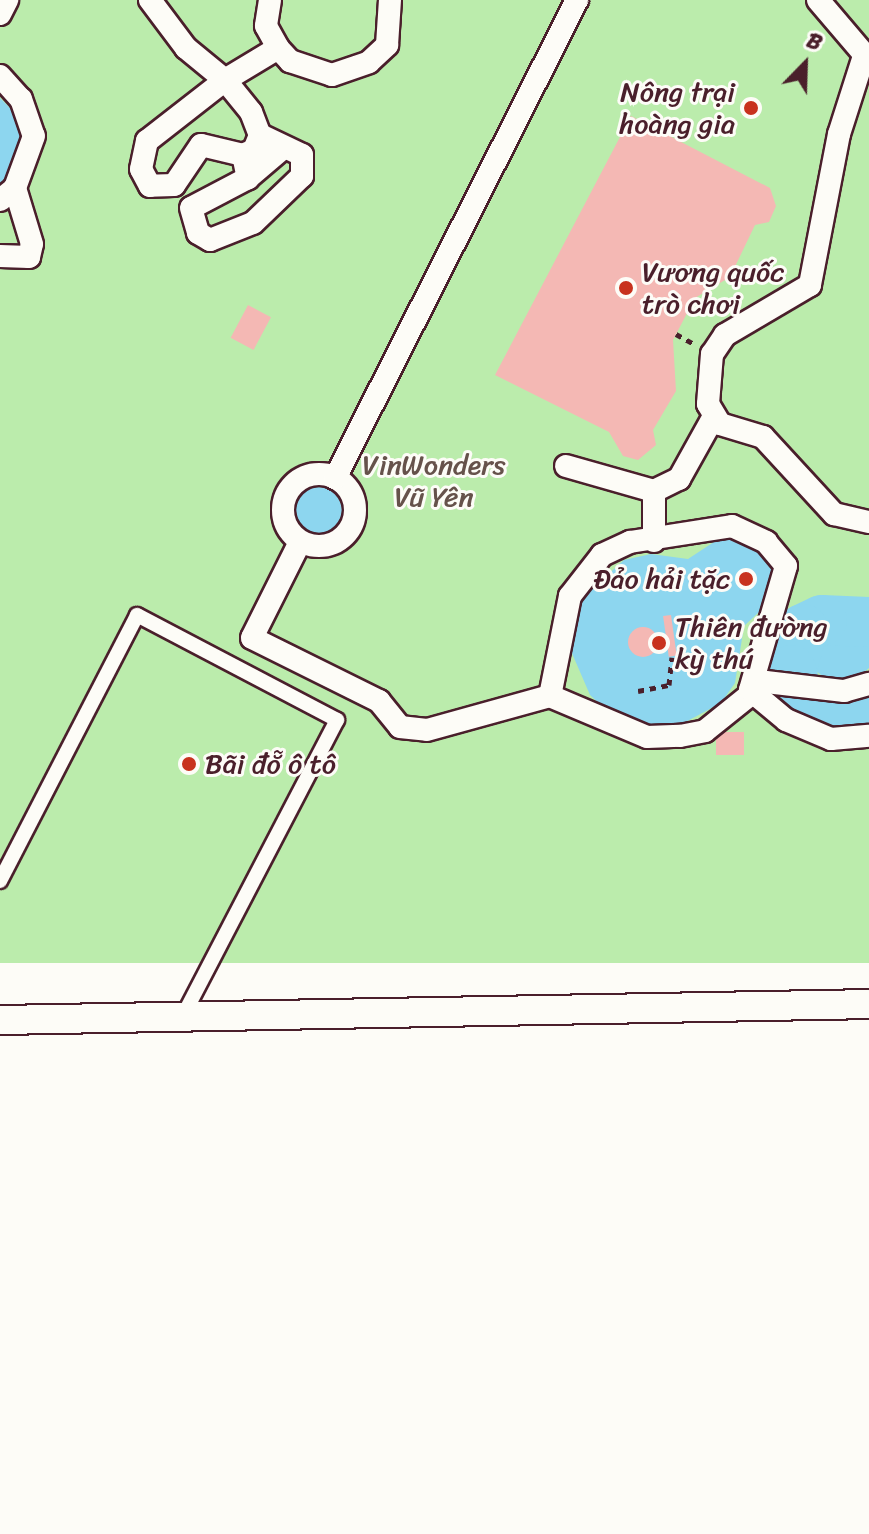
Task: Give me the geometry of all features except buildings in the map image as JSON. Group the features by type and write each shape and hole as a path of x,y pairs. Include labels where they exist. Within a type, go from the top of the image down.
{"street":[{"path":"0,14 7,0"},
{"path":"150,0 186,48 225,80 260,135 302,155 303,165 287,196 238,234 210,240 198,233 191,208 248,178 283,148"},
{"path":"270,0 266,26 278,48 310,71 352,71 387,45 390,0"},
{"path":"335,478 577,0"},
{"path":"566,466 654,491 679,479 713,418 712,354 725,335 793,300 816,272 839,134 866,59 818,0"},
{"path":"243,155 201,145 174,185 163,190 150,186 141,169 147,141 160,125 278,48"},
{"path":"0,76 21,99 34,136 8,194 32,244 29,257 0,256"},
{"path":"243,155 260,135"},
{"path":"243,155 248,178"},
{"path":"713,418 763,437 834,514 869,522"},
{"path":"308,475 335,478 354,503 352,527 335,543 300,542 282,512 289,489 308,475"},
{"path":"654,491 654,541"},
{"path":"300,542 252,638 379,701 400,727 427,730 550,696 647,737 705,731 758,686 786,566 766,542 732,526 602,555 583,575 563,620 550,696"},
{"path":"758,686 824,686 844,691 869,684"},
{"path":"758,686 786,720 831,739 869,736"},
{"path":"0,1020 869,1004"}],"lane":[{"path":"0,881 137,615 337,720 183,1017"}],"path":[{"path":"638,691 669,685 672,657"}],"green space":[{"name":"VinWonders Vũ Yên","path":"0,0 869,0 869,963 0,963"}],"water":[{"path":"0,98 15,113 22,146 0,187"},
{"path":"318,487 335,494 342,511 335,528 318,535 301,528 294,511 301,494"},
{"name":"Thiên đường kỳ thú","path":"720,538 750,542 774,573 769,603 744,626 735,683 721,703 678,726 654,728 608,712 590,695 571,651 583,597 624,560 651,554 688,559"},
{"path":"838,630 869,640 869,668 855,680 825,678 804,662 805,638"}],"waterway":[{"path":"869,622 822,620 803,629 791,670 802,713 831,725 869,718"}],"place":[{"name":"Nông trại hoàng gia","path":"751,108"},
{"name":"Vương quốc trò chơi","path":"626,288"},
{"name":"Đảo hải tặc","path":"746,579"},
{"name":"Thiên đường kỳ thú","path":"659,643"},
{"name":"Bãi đỗ ô tô","path":"189,764"}]}
